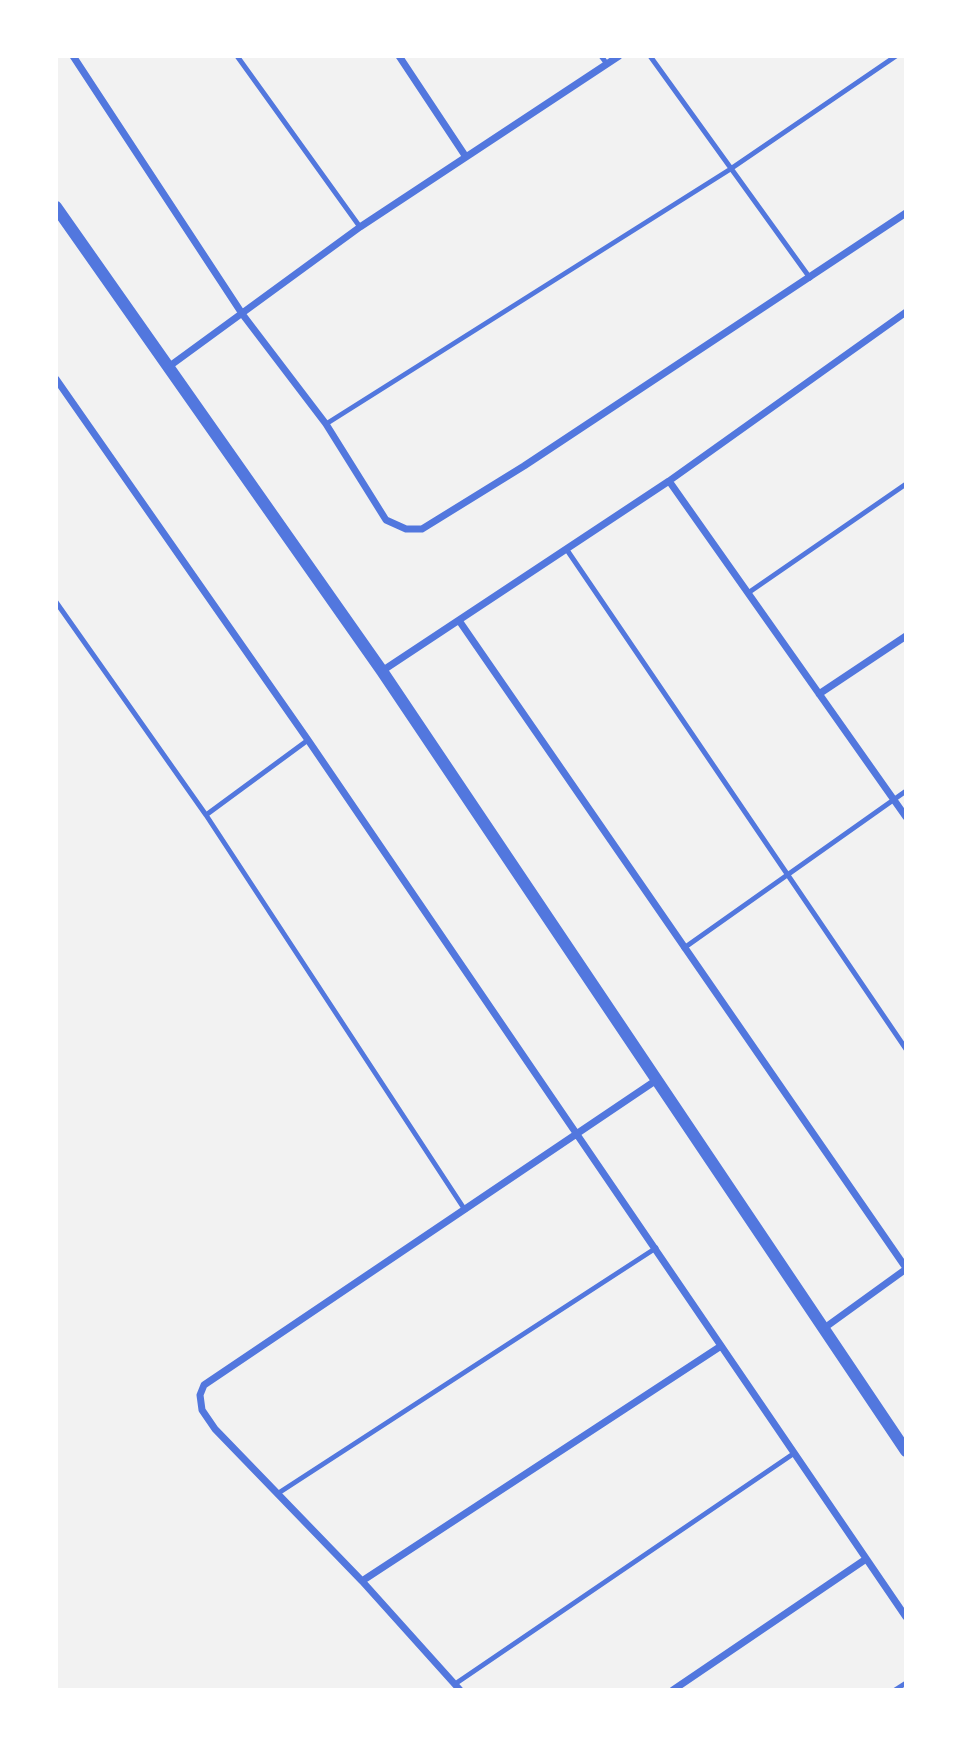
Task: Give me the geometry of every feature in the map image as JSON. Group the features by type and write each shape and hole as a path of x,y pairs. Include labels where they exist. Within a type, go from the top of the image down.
{"street":[{"path":"73,56 243,314 326,425 386,520 406,529 422,529 513,473 906,213"},
{"path":"399,56 466,157"},
{"path":"167,369 360,227 619,56"},
{"path":"56,207 167,369 382,671 906,1451"},
{"path":"382,671 460,622 669,481 906,312"},
{"path":"56,379 308,740 575,1136 656,1248 793,1454 906,1617"},
{"path":"669,481 906,817"},
{"path":"460,622 906,1268 823,1329"},
{"path":"819,694 906,636"},
{"path":"457,1687 362,1581 215,1429 202,1410 200,1395 204,1385 658,1079"},
{"path":"362,1581 721,1346"},
{"path":"673,1690 866,1559"}],"lane":[{"path":"237,56 360,227"},
{"path":"601,56 607,64"},
{"path":"650,56 729,170 810,278"},
{"path":"326,425 729,170 896,56"},
{"path":"748,593 906,484"},
{"path":"567,550 906,1049"},
{"path":"56,602 206,815 465,1210"},
{"path":"206,815 308,740"},
{"path":"684,948 906,791"},
{"path":"277,1494 656,1248"},
{"path":"457,1687 793,1454"},
{"path":"895,1690 906,1683"}]}
